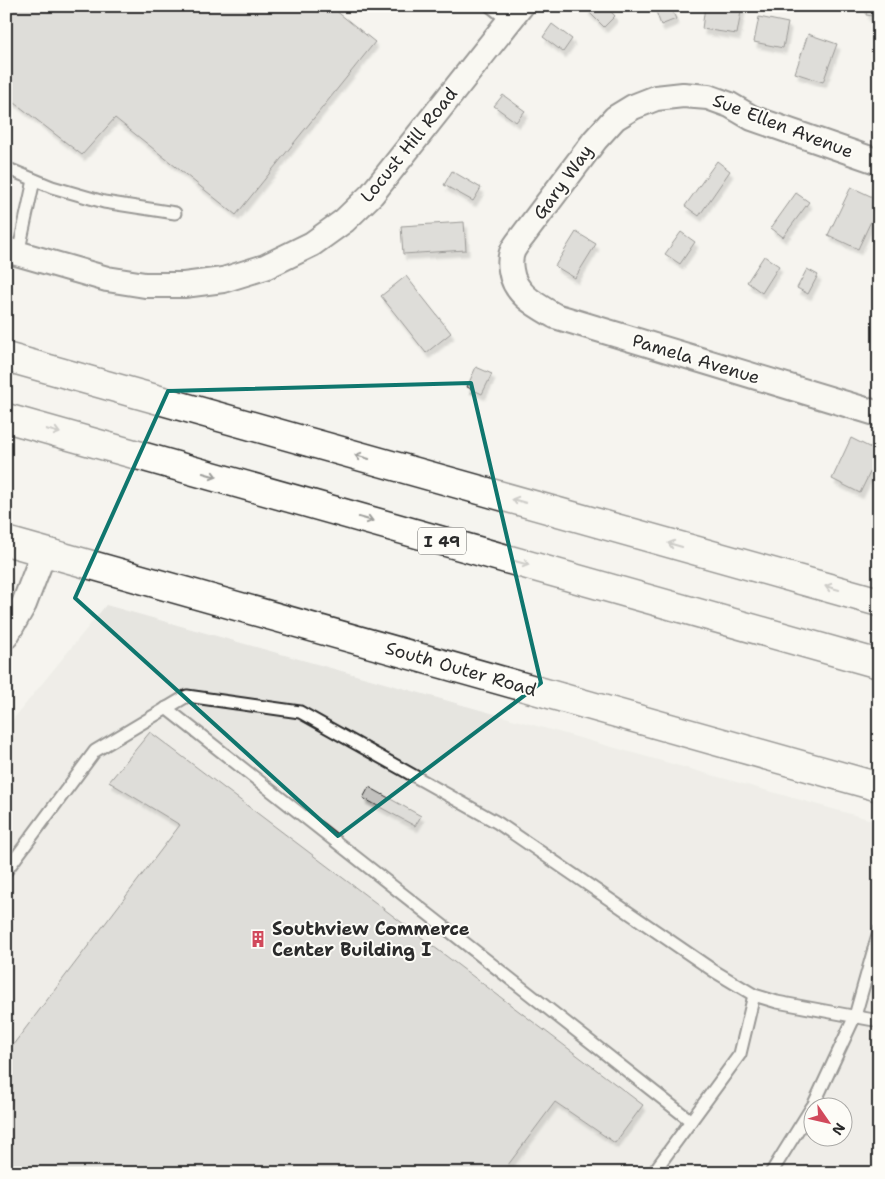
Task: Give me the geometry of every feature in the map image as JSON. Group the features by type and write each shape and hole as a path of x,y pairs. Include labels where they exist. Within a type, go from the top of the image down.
{"main road":[{"path":"6,357 879,602"},
{"name":"I 49","path":"6,418 879,664"},
{"name":"South Outer Road","path":"6,541 879,787"}],"street":[{"name":"Locust Hill Road","path":"12,252 107,279 145,285 184,285 223,280 278,262 312,244 344,221 372,194 515,14"},
{"name":"Sue Ellen Avenue","path":"656,98 683,95 708,97 730,105 752,118 879,162"},
{"name":"Gary Way","path":"519,291 512,278 510,264 513,251 522,237 595,140 615,118 633,107 656,98"},
{"name":"Pamela Avenue","path":"519,291 534,304 555,316 879,414"},
{"path":"6,636 24,604 44,552"}],"lane":[{"path":"490,6 515,14"},
{"path":"6,168 52,187 104,202 175,213"},
{"path":"12,252 34,180"},
{"path":"6,871 95,751 187,696 300,712 498,823 714,971 754,994 777,1002 879,1021"},
{"path":"166,708 691,1121"},
{"path":"818,1096 855,1016 879,931"},
{"path":"653,1173 740,1054 754,994"},
{"path":"771,1173 802,1124"}],"highlighted area":[{"path":"471,383 541,683 338,836 75,598 168,391"}],"shaded area":[{"path":"106,605 879,822 879,1173 6,1173 6,728"}],"building":[{"path":"6,6 330,6 375,42 236,215 115,118 82,155 6,96"},
{"path":"589,6 606,6 615,16 604,27 586,9"},
{"path":"654,6 670,6 676,19 661,25"},
{"path":"705,6 742,6 737,34 702,29"},
{"path":"867,6 879,6 879,17 866,15"},
{"path":"759,17 788,23 783,48 754,42"},
{"path":"552,24 572,39 563,52 543,37"},
{"path":"808,34 837,44 823,82 795,73"},
{"path":"503,95 525,111 516,122 494,106"},
{"path":"717,161 730,171 699,216 685,206"},
{"path":"452,171 481,188 473,201 444,185"},
{"path":"851,187 879,200 879,204 858,249 828,235"},
{"path":"796,193 809,202 783,237 771,228"},
{"path":"464,222 466,250 403,254 401,226"},
{"path":"576,232 596,244 575,278 555,266"},
{"path":"681,232 695,242 680,264 665,254"},
{"path":"764,256 779,266 762,293 747,282"},
{"path":"807,269 818,275 808,294 797,288"},
{"path":"406,276 451,333 426,353 381,296"},
{"path":"476,367 492,374 482,394 467,387"},
{"path":"851,438 879,452 860,493 832,479"},
{"name":"Southview Commerce Center Building I","path":"150,732 643,1105 615,1143 555,1102 502,1173 6,1173 6,1054 180,825 109,782"},
{"path":"369,787 421,816 415,826 363,798"}],"place":[{"name":"Southview Commerce Center Building I","path":"258,939"}]}
